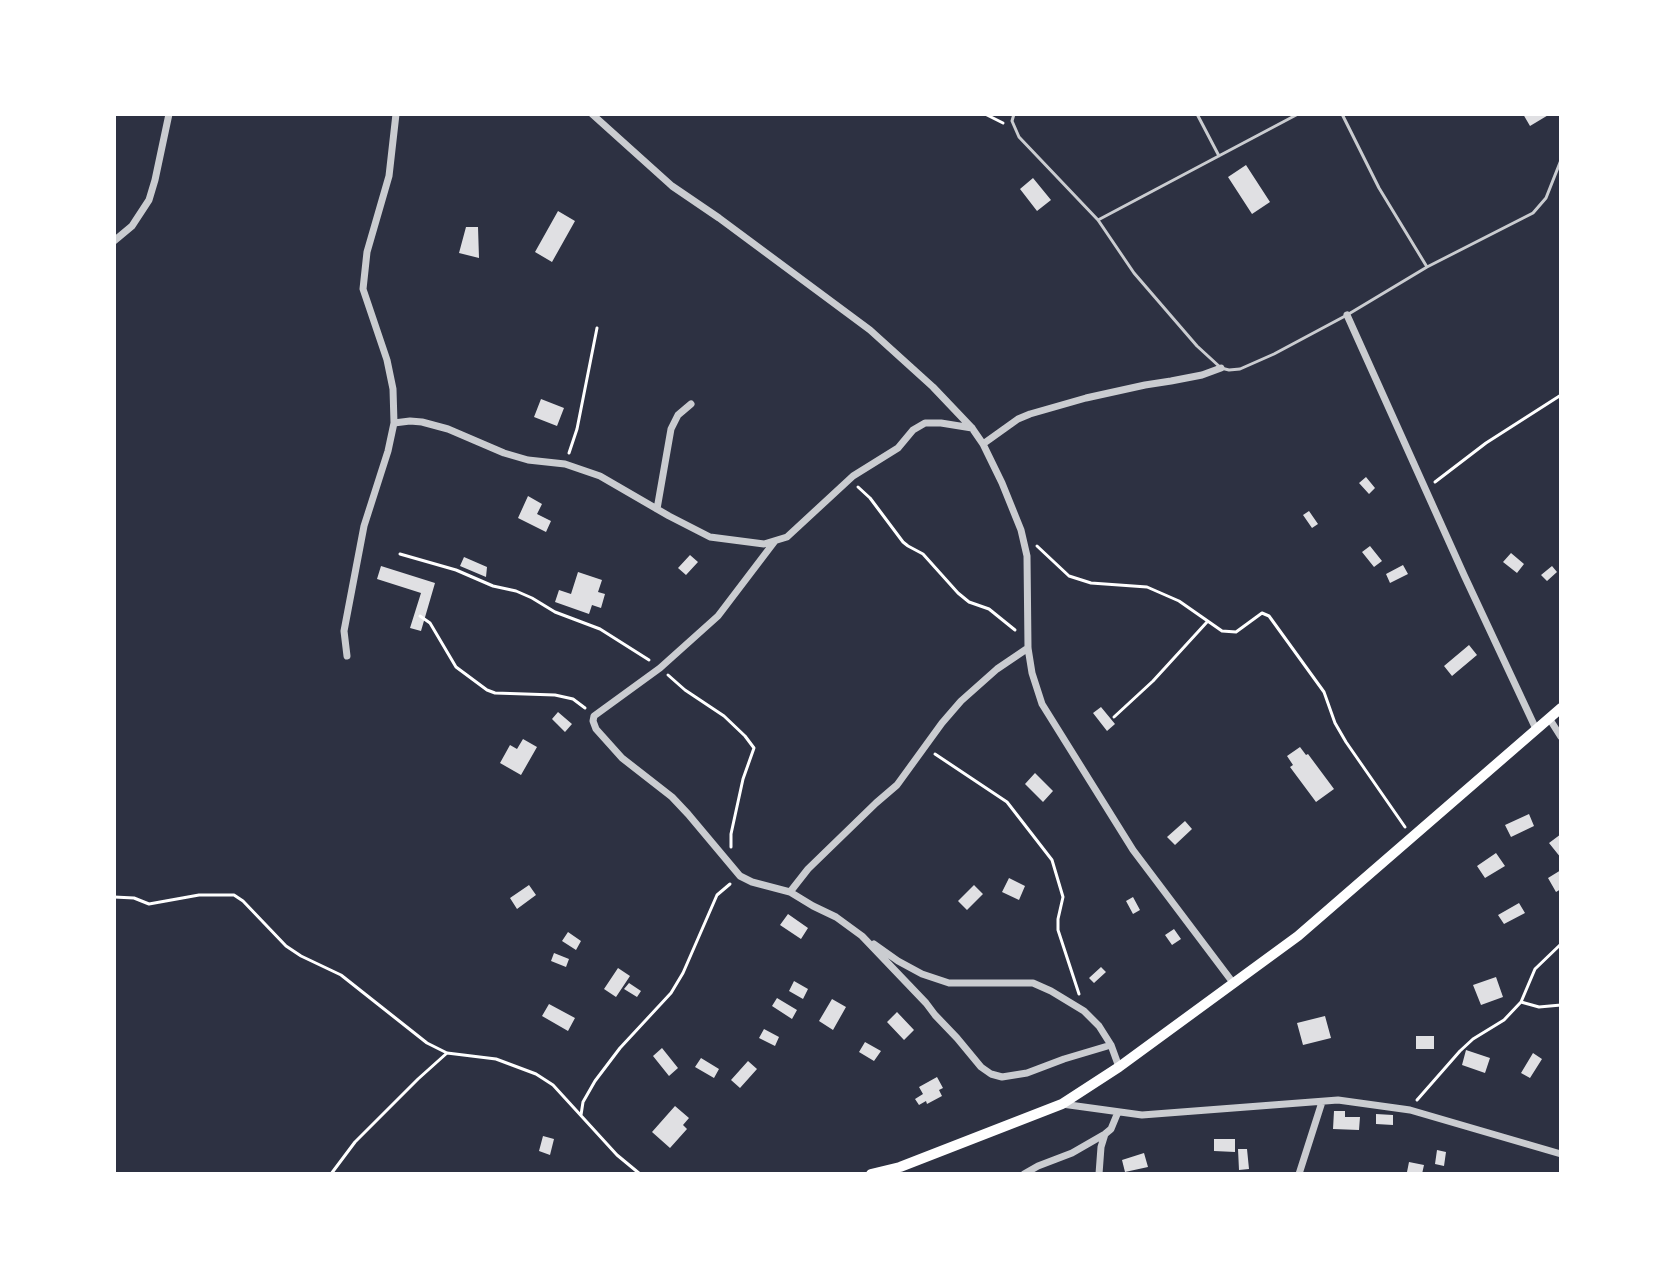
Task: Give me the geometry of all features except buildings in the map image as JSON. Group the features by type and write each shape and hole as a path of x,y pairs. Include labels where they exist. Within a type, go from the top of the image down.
{"main road":[{"path":"871,1174 900,1167 1062,1104 1119,1067 1298,936 1561,708"}],"street":[{"path":"114,241 132,226 149,200 169,114"},
{"path":"347,656 344,631 364,526 394,423 393,389 387,360 363,289 367,252 389,176 396,114"},
{"path":"592,114 672,186 870,330 933,387 972,428 1002,483 1021,530 1027,556 1028,645 1032,673 1042,704 1133,850 1234,984"},
{"path":"1347,315 1536,729"},
{"path":"983,444 1030,414 1086,398 1221,368"},
{"path":"657,509 671,429 678,415 691,404"},
{"path":"394,423 422,422 448,429 504,453 528,460 565,464 600,476 710,537 764,544 787,537 848,480 898,448 913,430 925,423 972,428"},
{"path":"775,541 718,616 660,668 594,716 596,729 622,758 672,797 740,876 790,892 836,917 898,961 922,974 949,983 1033,983 1051,991 1084,1011 1099,1026 1111,1045 1119,1067"},
{"path":"790,892 808,869 897,785 961,701 1028,645"},
{"path":"1549,718 1561,737"},
{"path":"862,936 981,1067 991,1074 1002,1077 1027,1073 1111,1045"},
{"path":"1062,1104 1142,1115 1338,1100 1410,1110 1561,1154"},
{"path":"1299,1174 1322,1102"},
{"path":"1024,1174 1072,1153 1105,1134 1111,1129 1118,1112"},
{"path":"1099,1174 1105,1134"}],"lane":[{"path":"1014,114 1012,121 1025,144 1098,220 1134,273 1197,346 1221,368 1240,369 1274,354 1427,267 1533,213 1546,198 1561,160"},
{"path":"1197,114 1219,156"},
{"path":"1098,220 1298,114"},
{"path":"1342,114 1379,188 1427,267"}],"path":[{"path":"985,114 1015,129"},
{"path":"565,464 577,429 597,328"},
{"path":"1425,489 1486,443 1561,395"},
{"path":"848,480 862,490 903,542 923,554 958,593 969,602 998,615 1028,645"},
{"path":"1021,530 1069,576 1091,583 1147,587 1179,601 1222,631 1236,632 1262,613 1269,616 1324,692 1335,723 1346,742 1412,837"},
{"path":"400,554 516,591 555,612 600,629 660,668 685,690 724,716 754,748 735,813 728,863"},
{"path":"420,616 430,623 456,667 487,690 573,699 594,716"},
{"path":"1114,717 1153,681 1207,622"},
{"path":"925,748 1007,802 1052,860 1063,897 1058,930 1084,1011"},
{"path":"581,1116 583,1102 595,1081 620,1048 671,993 717,895 740,876"},
{"path":"114,897 134,898 149,904 199,895 234,895 286,946 341,975 427,1043 447,1053 496,1059 536,1074 553,1085 617,1155 640,1174"},
{"path":"1410,1110 1460,1051 1504,1020 1521,1002 1535,969 1561,944"},
{"path":"1521,1002 1539,1007 1561,1005"},
{"path":"331,1174 355,1142 447,1053"}]}
